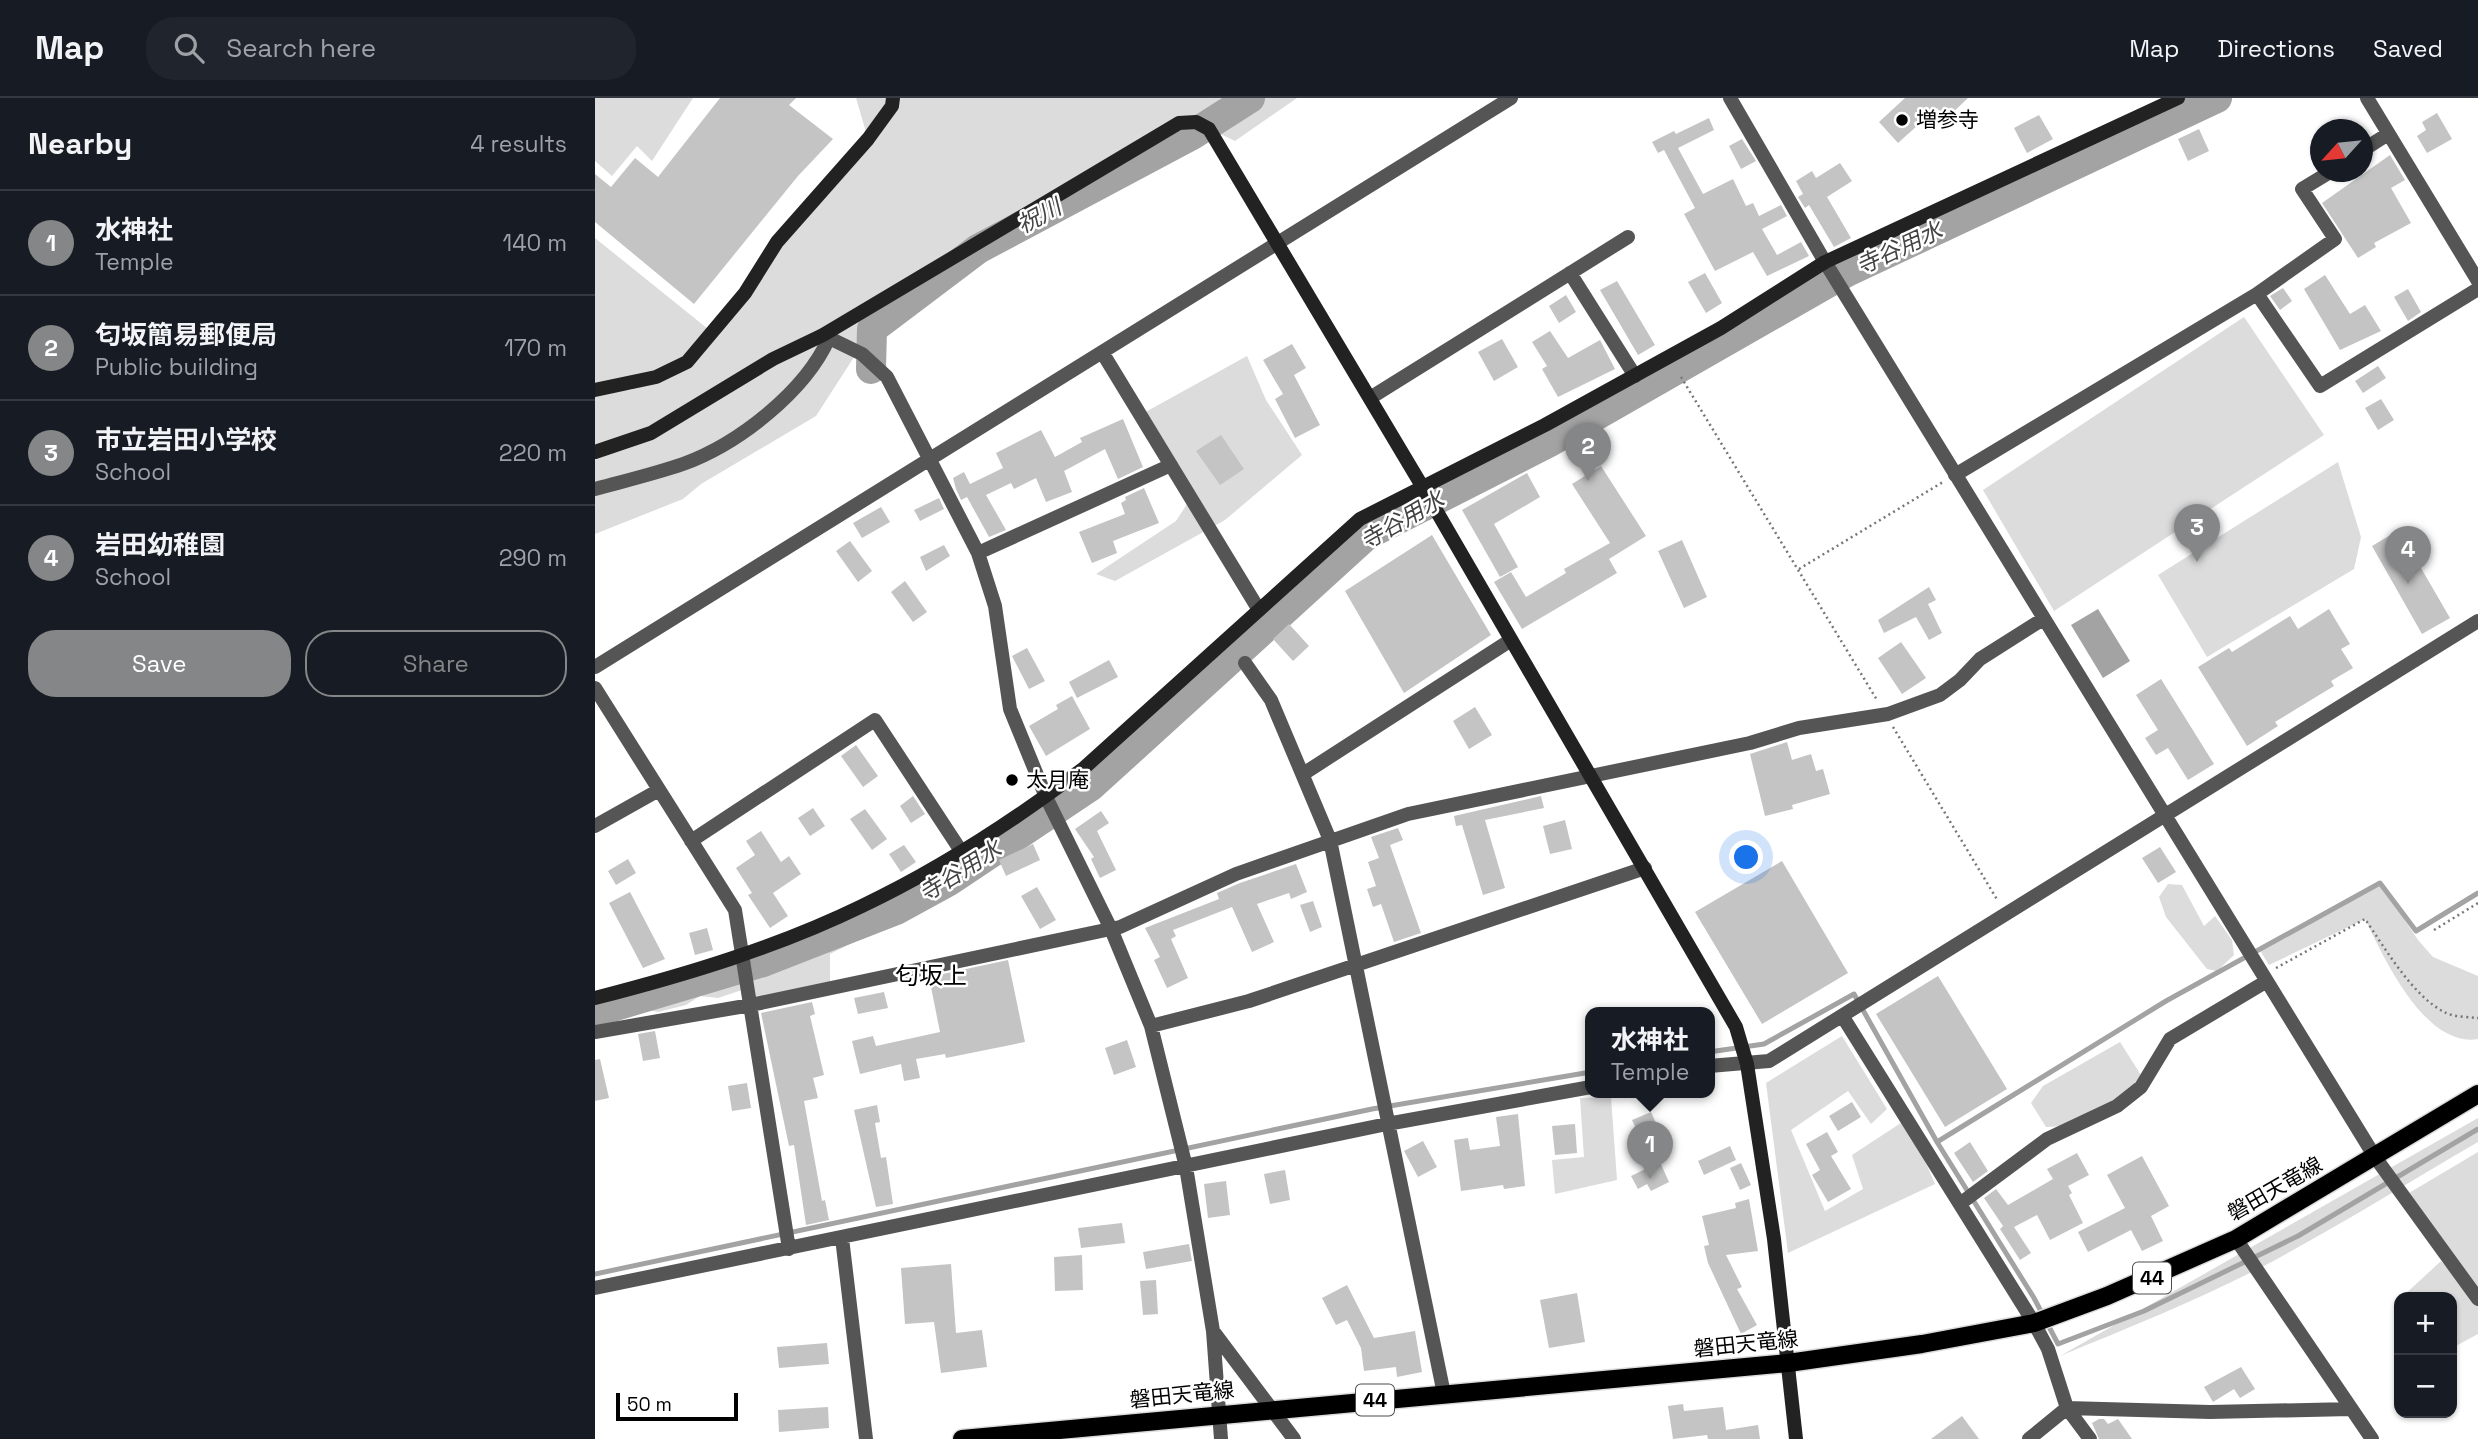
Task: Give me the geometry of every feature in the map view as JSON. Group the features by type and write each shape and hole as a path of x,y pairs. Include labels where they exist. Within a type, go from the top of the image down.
{"main road":[{"name":"磐田天竜線","path":"962,1439 1270,1408 1789,1363 1922,1344 2034,1323 2162,1273 2236,1238 2478,1094"}],"street":[{"path":"595,390 656,377 687,362 745,293 777,242 868,139 892,106 893,98"},
{"path":"595,667 1511,98"},
{"path":"1731,98 1825,262 2375,1157 2478,1299"},
{"path":"595,998 743,954 860,907 961,851 1046,797 1084,768 1360,519 1635,376 1721,328 1825,262 2178,98"},
{"path":"2367,98 2478,281"},
{"path":"595,452 651,433 773,359 826,337 1179,123 1196,122 1209,129 1422,486 1736,1027 1747,1063 1774,1238 1796,1439"},
{"path":"2373,144 2388,134"},
{"path":"1955,475 2257,294 2335,239 2302,189 2314,182"},
{"path":"1370,398 1628,237"},
{"path":"1570,273 1635,376"},
{"path":"2257,294 2320,386 2478,289"},
{"path":"826,337 862,354 887,377 932,458 978,553 995,606 1010,709 1046,797 1111,929 1151,1026 1186,1167 1213,1331 1221,1439"},
{"path":"595,489 684,464 750,429 818,363 826,337"},
{"path":"1102,352 1259,610"},
{"path":"978,553 1171,465"},
{"path":"595,1032 751,1005 1111,929 1235,874 1408,814 1750,743 1799,728 1885,714 1940,695 1980,659 2043,620"},
{"path":"1715,1066 1769,1061 2165,818 2478,621"},
{"path":"1303,774 1511,640"},
{"path":"1245,663 1271,700 1330,840 1444,1394"},
{"path":"595,688 735,910 789,1250"},
{"path":"691,841 875,720 961,851"},
{"path":"595,826 659,790"},
{"path":"1151,1026 1241,1004 1645,868"},
{"path":"1961,1203 2047,1139 2117,1106 2141,1087 2170,1039 2265,978"},
{"path":"1843,1017 2034,1323 2048,1349 2067,1408 2090,1439"},
{"path":"595,1288 789,1250 1387,1124 1585,1088"},
{"path":"842,1238 866,1439"},
{"path":"2236,1238 2372,1439"},
{"path":"1213,1331 1294,1439"},
{"path":"2029,1439 2067,1408 2210,1412 2351,1409"}],"path":[{"path":"1681,377 2007,915"},
{"path":"1799,569 1955,475"},
{"path":"2434,930 2478,903"},
{"path":"2265,978 2365,919 2400,970 2429,1001 2447,1014 2478,1017"}],"shaded area":[{"path":"595,98 693,98 652,161 637,146 612,176 595,161"},
{"path":"856,98 1297,98 1235,141 1187,118 978,249 876,323 816,416 701,484 683,499 595,534 595,393 631,390 654,379 595,390 595,238 713,333 868,139"},
{"path":"2244,317 2324,435 2054,611 1983,490"},
{"path":"1247,356 1266,400 1302,455 1225,520 1115,581 1096,574 1176,521 1191,498 1140,415"},
{"path":"2338,462 2361,537 2354,569 2207,657 2158,575"},
{"path":"2098,609 2130,661 2103,678 2071,625"},
{"path":"955,868 967,885 830,954 830,984 750,1001 742,990 718,998 700,996 686,1005 658,1012 641,1008 595,1020 595,1010 736,963"},
{"path":"2380,883 2418,940 2433,957 2478,976 2478,1039 2459,1038 2441,1030 2424,1015 2395,976 2365,919 2269,965 2259,949"},
{"path":"2168,884 2182,885 2204,926 2215,916 2232,940 2234,955 2217,971 2207,969 2166,917 2159,897"},
{"path":"1842,1036 1887,1109 1871,1124 1848,1091 1791,1130 1825,1211 1863,1189 1852,1155 1907,1119 1935,1184 1788,1253 1766,1083"},
{"path":"2120,1042 2141,1075 2132,1094 2063,1126 2046,1127 2031,1103 2043,1086"},
{"path":"1580,1098 1611,1098 1617,1180 1555,1194 1552,1160 1584,1157"},
{"path":"2478,1118 2478,1142 2312,1240 2208,1293 2060,1356"},
{"path":"2478,1152 2478,1299 2404,1196"},
{"path":"2441,1261 2478,1303 2478,1334 2457,1345 2457,1292 2407,1292"}],"building":[{"path":"720,98 796,98 789,105 833,139 798,176 694,304 595,222 595,174 611,187 635,158 658,177"},
{"name":"増参寺","path":"1905,98 1968,98 1946,119 1937,108 1898,143 1879,122"},
{"path":"2437,113 2452,139 2427,153 2417,136 2426,130 2422,122"},
{"path":"2039,115 2053,139 2027,153 2014,128"},
{"path":"1709,118 1714,130 1678,148 1703,194 1733,179 1746,206 1753,203 1759,216 1781,205 1787,216 1762,229 1777,255 1801,242 1809,256 1767,276 1753,252 1715,271 1684,214 1695,208 1664,150 1658,153 1652,142"},
{"path":"2199,129 2209,151 2188,161 2178,139"},
{"path":"1742,139 1756,161 1741,169 1729,146"},
{"path":"2390,155 2405,180 2391,188 2411,223 2374,243 2376,247 2358,258 2322,203 2352,182 2373,182 2373,167"},
{"path":"1840,163 1852,181 1827,197 1851,238 1834,247 1809,205 1805,208 1798,197 1803,194 1796,181 1812,171 1816,178"},
{"path":"1705,273 1722,303 1706,313 1688,282"},
{"path":"2325,275 2350,314 2365,305 2381,331 2340,350 2304,289"},
{"path":"1617,281 1655,345 1638,355 1600,290"},
{"path":"2283,288 2292,301 2280,310 2270,296"},
{"path":"2408,289 2421,312 2408,321 2394,297"},
{"path":"1566,295 1576,312 1559,323 1549,306"},
{"path":"1550,331 1568,358 1600,340 1615,369 1558,397 1542,369 1547,366 1532,342"},
{"path":"1502,339 1518,367 1494,381 1478,352"},
{"path":"1292,344 1306,368 1294,375 1320,425 1295,438 1275,399 1283,394 1263,360"},
{"path":"2378,366 2386,378 2363,393 2355,381"},
{"path":"2381,399 2394,420 2378,430 2365,408"},
{"path":"1123,419 1143,467 1118,479 1105,449 1064,471 1072,492 1046,502 1036,478 1014,489 1011,483 986,495 1006,530 989,537 967,497 961,500 953,478 964,472 970,484 1003,468 996,453 1041,430 1055,457 1082,442 1080,438"},
{"path":"1221,435 1244,469 1220,485 1196,451"},
{"path":"1601,466 1646,536 1609,559 1617,573 1522,629 1494,582 1511,572 1526,597 1566,573 1564,569 1610,543 1572,484"},
{"path":"1527,473 1540,497 1494,524 1518,567 1500,577 1462,510"},
{"path":"1144,488 1159,523 1113,541 1117,553 1092,563 1079,532 1125,514 1121,503 1126,500 1125,497"},
{"path":"939,498 944,509 920,521 914,510"},
{"path":"881,507 890,522 862,538 853,523"},
{"path":"2399,530 2450,618 2422,634 2372,546"},
{"path":"1432,535 1491,635 1404,693 1345,591"},
{"path":"1682,540 1707,597 1684,608 1658,551"},
{"path":"850,541 872,571 858,582 836,551"},
{"path":"944,545 950,556 926,571 920,557"},
{"path":"905,581 927,612 913,622 891,592"},
{"path":"1929,587 1936,600 1928,604 1942,633 1929,640 1916,617 1884,633 1878,620"},
{"path":"2329,609 2350,644 2341,649 2353,668 2331,681 2334,686 2275,722 2278,726 2247,746 2198,667 2229,648 2232,652 2290,616 2298,629"},
{"path":"1289,624 1309,646 1293,661 1273,639"},
{"path":"1901,642 1926,678 1902,694 1878,658"},
{"path":"1027,648 1045,681 1029,689 1012,656"},
{"path":"1109,660 1118,677 1077,698 1069,682"},
{"path":"2161,679 2214,764 2188,780 2168,748 2156,755 2145,738 2158,730 2136,695"},
{"path":"1072,696 1090,729 1046,756 1029,726 1058,709 1056,705"},
{"path":"1475,707 1492,735 1469,749 1453,721"},
{"path":"1787,742 1792,760 1811,754 1816,771 1823,769 1830,794 1792,805 1793,809 1765,816 1750,754"},
{"path":"856,745 878,776 863,787 841,756"},
{"path":"913,796 925,814 911,823 900,806"},
{"path":"1541,796 1544,808 1485,820 1505,888 1483,895 1462,825 1456,826 1454,816"},
{"path":"813,808 825,826 810,836 798,818"},
{"path":"865,809 887,839 872,850 850,819"},
{"path":"1101,811 1109,823 1097,831 1116,870 1100,878 1091,859 1094,857 1075,829"},
{"path":"1565,820 1572,849 1550,854 1543,826"},
{"path":"1398,828 1403,840 1390,845 1421,933 1394,942 1381,904 1373,907 1367,889 1376,886 1368,862 1379,858 1371,837"},
{"path":"761,831 781,862 789,856 801,874 773,893 788,916 770,928 748,895 752,893 736,868 755,855 746,841"},
{"path":"1033,844 1040,860 1006,876 999,860"},
{"path":"904,845 916,862 901,872 889,854"},
{"path":"2160,847 2176,872 2158,883 2142,858"},
{"path":"628,859 636,873 616,885 608,871"},
{"path":"1782,861 1848,973 1762,1024 1695,912"},
{"path":"1296,864 1307,892 1291,899 1289,893 1257,904 1274,942 1252,952 1232,907 1173,930 1176,936 1171,939 1188,978 1167,988 1154,960 1160,957 1145,928 1219,899 1217,893 1240,883"},
{"path":"1037,887 1056,920 1040,929 1021,896"},
{"path":"630,892 665,959 643,968 609,903"},
{"path":"1313,901 1322,927 1310,932 1300,905"},
{"path":"707,928 713,950 695,955 689,933"},
{"path":"1008,960 1025,1042 946,1058 945,1054 916,1059 920,1078 904,1081 901,1064 860,1074 852,1041 873,1036 876,1046 940,1032 929,977"},
{"path":"1938,976 2007,1089 1945,1127 1876,1014"},
{"path":"884,992 888,1008 858,1014 854,998"},
{"path":"812,1002 815,1014 810,1016 824,1075 813,1078 818,1098 804,1101 822,1201 825,1200 829,1220 806,1225 794,1145 789,1146 761,1013"},
{"path":"655,1031 660,1058 643,1061 638,1034"},
{"path":"1127,1040 1136,1067 1114,1075 1105,1048"},
{"path":"600,1059 609,1098 595,1101 595,1060"},
{"path":"747,1083 751,1108 732,1111 728,1086"},
{"path":"1852,1102 1861,1117 1838,1131 1829,1116"},
{"path":"877,1105 880,1122 875,1123 881,1158 886,1157 893,1204 876,1207 854,1110"},
{"path":"1651,1112 1666,1145 1647,1153 1632,1120"},
{"path":"1518,1114 1525,1186 1504,1189 1503,1185 1461,1191 1454,1140 1468,1138 1470,1150 1500,1146 1496,1117"},
{"path":"1575,1124 1577,1153 1555,1155 1552,1126"},
{"path":"1827,1132 1838,1152 1831,1156 1851,1189 1828,1202 1812,1175 1820,1170 1806,1144"},
{"path":"1423,1141 1437,1167 1418,1177 1404,1151"},
{"path":"1970,1142 1988,1171 1973,1182 1954,1153"},
{"path":"1730,1146 1736,1160 1704,1175 1698,1161"},
{"path":"2077,1153 2089,1175 2068,1186 2072,1193 2069,1195 2083,1223 2050,1240 2037,1215 2014,1227 2031,1253 2020,1260 2000,1229 2003,1226 1984,1198 1996,1189 2008,1205 2053,1179 2047,1169"},
{"path":"2142,1156 2169,1206 2151,1216 2163,1241 2142,1251 2131,1230 2088,1252 2078,1232 2125,1208 2107,1175"},
{"path":"1660,1162 1669,1182 1651,1191 1647,1184 1638,1189 1631,1176"},
{"path":"1741,1163 1751,1185 1740,1190 1730,1168"},
{"path":"1285,1170 1290,1200 1270,1204 1264,1174"},
{"path":"1226,1181 1230,1215 1208,1218 1204,1184"},
{"path":"1749,1199 1758,1251 1726,1255 1742,1287 1737,1289 1757,1325 1741,1334 1708,1263 1704,1246 1709,1245 1702,1216 1736,1208 1735,1203"},
{"path":"1122,1223 1125,1243 1081,1248 1078,1228"},
{"path":"1189,1244 1192,1261 1146,1269 1143,1252"},
{"path":"1082,1255 1083,1290 1055,1291 1054,1257"},
{"path":"951,1264 956,1333 982,1330 987,1367 941,1373 934,1322 905,1324 901,1268"},
{"path":"1156,1280 1158,1314 1143,1315 1140,1281"},
{"path":"1347,1285 1374,1338 1415,1331 1422,1372 1397,1377 1396,1367 1364,1371 1361,1348 1347,1320 1336,1325 1322,1298"},
{"path":"1577,1293 1585,1342 1549,1348 1540,1300"},
{"path":"827,1343 829,1364 779,1368 777,1347"},
{"path":"2241,1367 2255,1389 2240,1398 2234,1389 2213,1402 2204,1387"},
{"path":"1683,1404 1684,1411 1723,1407 1726,1430 1758,1425 1760,1439 1708,1439 1707,1435 1673,1439 1668,1406"},
{"path":"828,1407 829,1428 779,1432 778,1410"},
{"path":"1962,1416 1979,1439 1931,1439"},
{"path":"2104,1419 2108,1424 2118,1419 2132,1439 2099,1439 2092,1423"}],"waterway":[{"name":"祝川","path":"871,369 872,329 978,249 1192,135 1250,98"},
{"name":"寺谷用水","path":"595,1012 763,962 896,910 949,881 1091,786 1367,535 1548,443 1847,272 2217,98"},
{"path":"1937,1142 2166,1001 2380,883 2416,931 2478,893"},
{"path":"1715,1051 1764,1044 1854,994 1937,1142 2034,1298 2058,1344 2144,1311 2298,1236 2478,1129"},
{"path":"595,1274 1372,1109 1585,1073"}],"place":[{"name":"増参寺","path":"1902,120"},
{"name":"匂坂簡易郵便局","path":"1588,481"},
{"name":"市立岩田小学校","path":"2197,562"},
{"name":"岩田幼稚園","path":"2408,584"},
{"name":"太月庵","path":"1012,780"},
{"name":"水神社","path":"1650,1179"}],"district":[{"name":"匂坂上","path":"931,976"}]}
